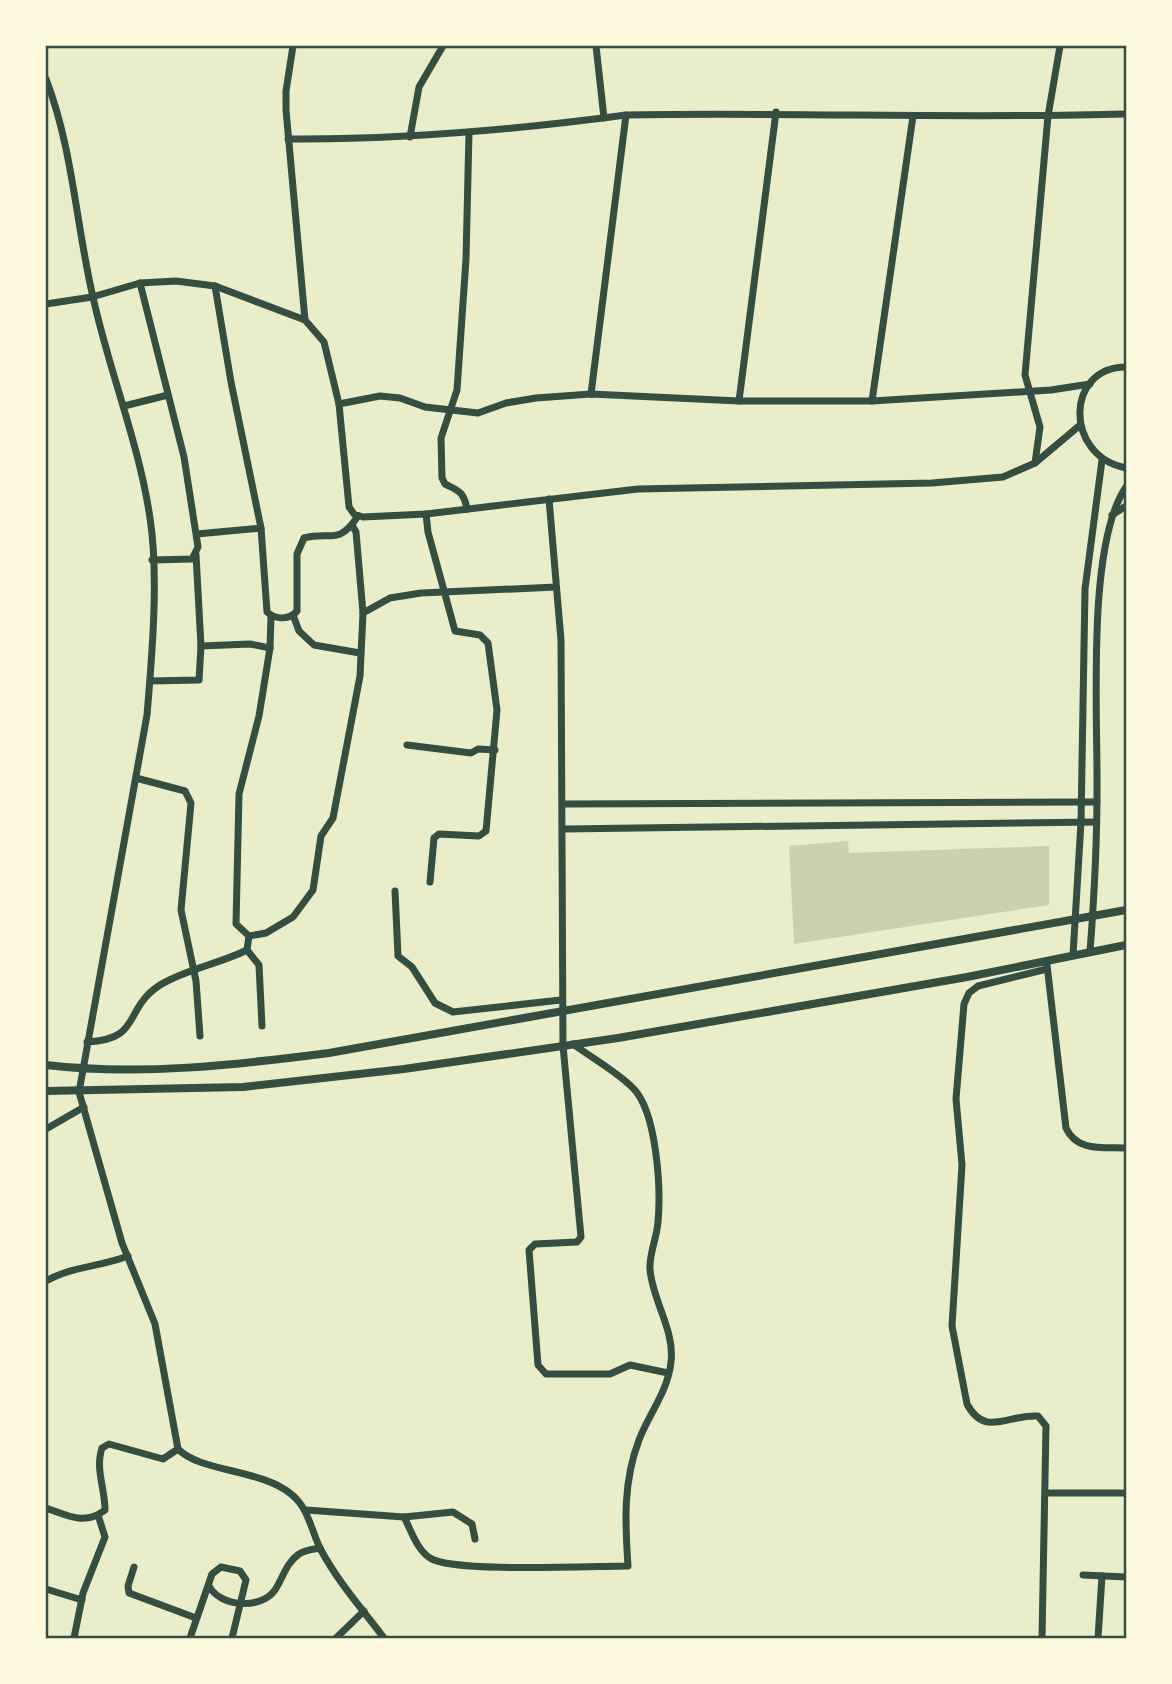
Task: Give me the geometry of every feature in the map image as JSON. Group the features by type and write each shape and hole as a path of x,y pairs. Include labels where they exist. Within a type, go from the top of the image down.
{"street":[{"path":"293,46 286,91 288,139 302,261 304,320"},
{"path":"410,137 419,87 443,46"},
{"path":"596,46 604,118"},
{"path":"1035,463 1040,426 1025,375 1048,116 1060,46"},
{"path":"46,79 64,141 93,297 124,406 151,521 150,681 136,778 79,1092 128,1256 155,1324 178,1448 186,1457 278,1485 293,1495 306,1510 320,1548 384,1639"},
{"path":"288,139 468,133 626,115 776,112 913,116 1126,114"},
{"path":"739,401 776,112"},
{"path":"591,394 626,115"},
{"path":"872,401 913,116"},
{"path":"467,509 465,496 460,489 445,484 442,478 441,439 457,390 463,312 468,133"},
{"path":"46,303 93,297 140,283 176,281 215,286 304,320 324,342 339,404 349,507 358,516 426,514 638,489 970,482 1003,477 1035,463 1079,426"},
{"path":"140,283 191,489 197,534 201,646 200,680 150,681"},
{"path":"215,286 261,528 265,607 271,616 270,648 260,716 239,793 236,924 249,936"},
{"path":"1126,357 1124,367 1104,373 1090,384 1080,404 1079,426 1087,445 1102,460 1126,468"},
{"path":"339,404 380,396 451,411 478,413 506,403 591,394 739,401 872,401 1028,389 1051,390 1090,384"},
{"path":"124,406 168,395"},
{"path":"1073,956 1082,803 1085,589 1102,460"},
{"path":"1090,952 1097,802 1099,599 1112,515 1126,486"},
{"path":"549,499 561,640 564,804 561,1013 581,1239 577,1242 535,1244 529,1250 538,1365 546,1374 610,1374 630,1365 668,1373"},
{"path":"1112,515 1126,506"},
{"path":"426,514 428,532 455,631 480,635 488,643 497,710 486,831 479,836 439,834 434,838 430,882"},
{"path":"358,516 352,525 338,536 307,536 301,541 297,554 298,604 293,615 299,631 314,645 360,653"},
{"path":"249,936 266,933 293,917 313,890 321,836 332,818 360,676 363,613 356,532 352,525"},
{"path":"197,534 261,528"},
{"path":"152,560 192,559 196,555"},
{"path":"363,613 390,598 556,587"},
{"path":"271,616 293,615"},
{"path":"201,646 250,644 270,648"},
{"path":"407,745 471,753 478,749 495,750"},
{"path":"136,778 185,791 191,803 181,910 196,981 200,1036"},
{"path":"564,804 1097,802"},
{"path":"564,829 1096,822"},
{"path":"395,891 398,956 412,967 430,998 440,1007 460,1012 561,1000"},
{"path":"46,1065 83,1069 226,1065 274,1060 561,1013 1126,910"},
{"path":"249,936 247,950 259,965 262,1026"},
{"path":"1041,1639 1046,1426 1038,1416 987,1424 972,1414 967,1404 953,1326 962,1165 956,1099 964,1004 969,993 978,986 1073,956 1126,945"},
{"path":"87,1042 111,1041 124,1031 144,997 161,984 247,950"},
{"path":"46,1091 243,1087 312,1081 563,1046 1046,964"},
{"path":"1046,964 1066,1128 1071,1138 1080,1145 1126,1148"},
{"path":"404,1517 422,1551 441,1564 518,1567 628,1566 625,1498 631,1465 640,1437 659,1405 671,1362 669,1339 650,1268 658,1222 656,1166 649,1120 634,1089 573,1044"},
{"path":"46,1129 84,1107"},
{"path":"46,1281 64,1270 111,1263 128,1256"},
{"path":"46,1508 81,1520 98,1516 105,1510 105,1489 97,1463 102,1448 109,1444 163,1459 178,1448"},
{"path":"1046,1493 1126,1493"},
{"path":"306,1510 404,1517 453,1512 472,1524 475,1539"},
{"path":"74,1639 82,1600 105,1537 98,1516"},
{"path":"209,1586 223,1600 251,1603 275,1591 283,1572 300,1553 320,1548"},
{"path":"134,1567 129,1593 196,1618"},
{"path":"190,1639 212,1574 221,1567 240,1571 246,1580 232,1639"},
{"path":"1083,1575 1126,1577"},
{"path":"1098,1639 1102,1576"},
{"path":"46,1589 82,1600"},
{"path":"335,1639 364,1611"}],"green space":[{"path":"848,841 849,853 1049,846 1049,905 794,944 789,846"}]}
